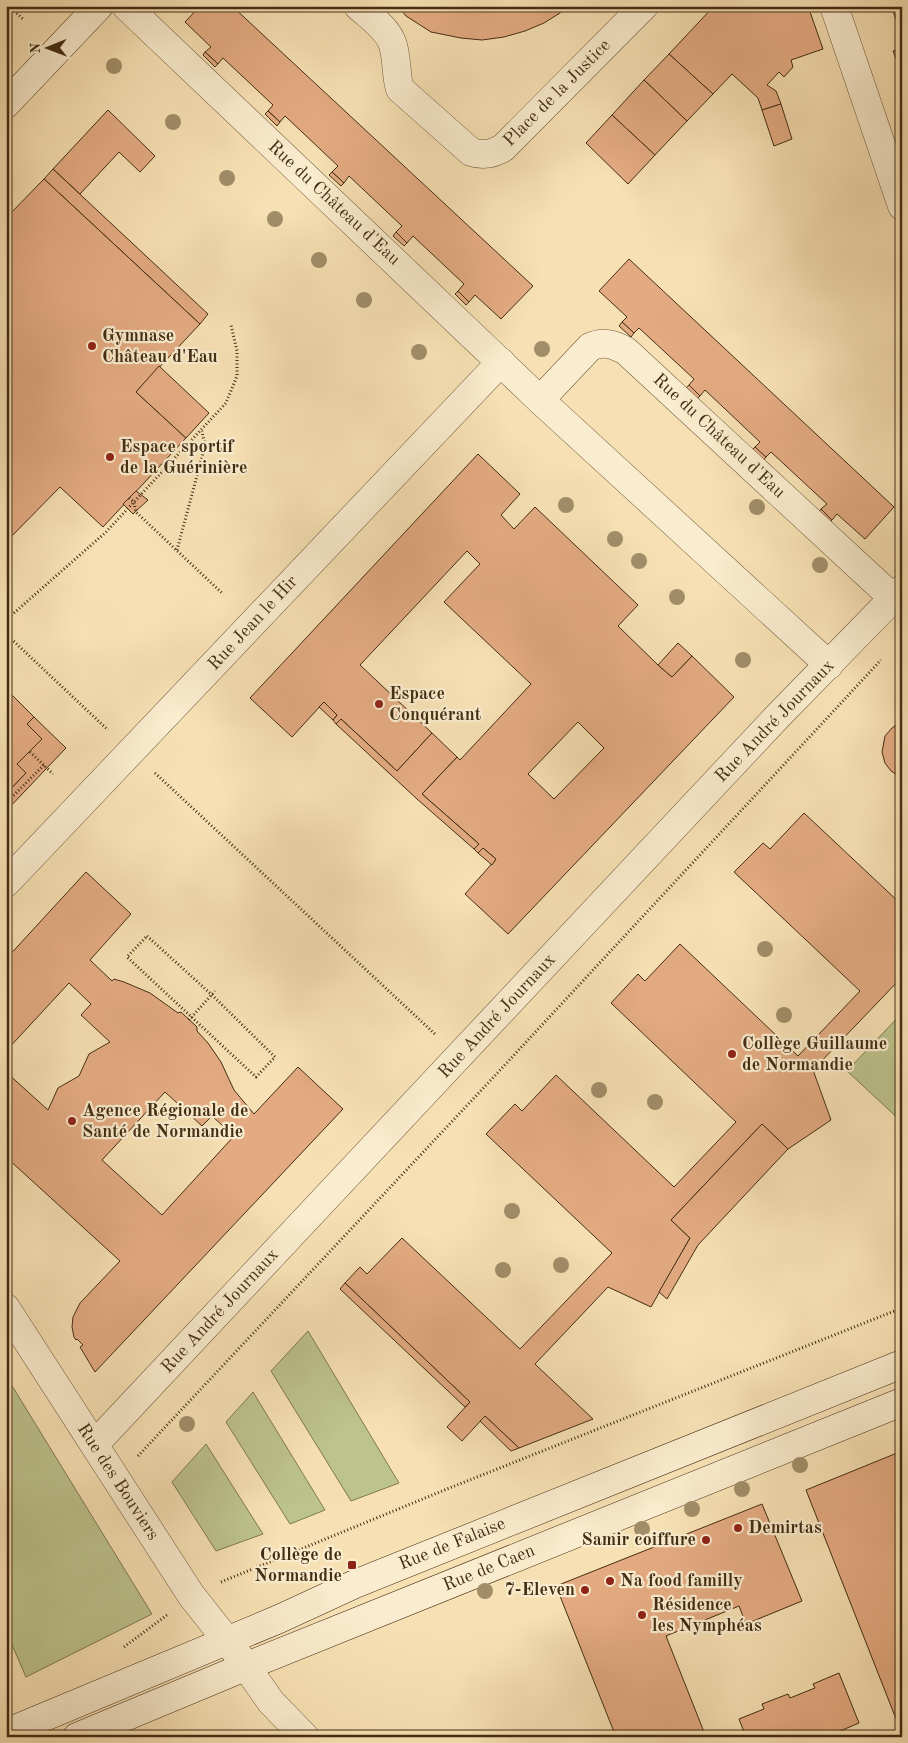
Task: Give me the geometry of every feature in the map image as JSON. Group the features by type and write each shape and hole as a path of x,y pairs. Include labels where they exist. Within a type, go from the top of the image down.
{"street":[{"path":"6,104 99,6"},
{"name":"Rue du Château d'Eau","path":"126,6 540,400 829,665"},
{"name":"Place de la Justice","path":"358,6 381,27 392,41 397,81 400,89 471,152 479,155 488,155 503,148 644,6"},
{"path":"834,6 902,206"},
{"name":"Rue du Château d'Eau","path":"540,400 590,348 599,344 610,344 626,351 897,593"},
{"name":"Rue Jean le Hir","path":"6,884 501,362"},
{"name":"Rue André Journaux","path":"95,1444 777,717 897,593"},
{"name":"Rue des Bouviers","path":"6,1308 191,1595 237,1653 271,1702 305,1737"},
{"name":"Rue de Falaise","path":"6,1732 237,1653 279,1620 364,1580 902,1364"},
{"name":"Rue de Caen","path":"77,1737 237,1653 902,1402"}],"path":[{"path":"9,6 24,20"},
{"path":"6,620 106,532 226,403 238,376 237,351 231,324"},
{"path":"177,551 205,446 202,430"},
{"path":"129,498 134,502 136,512 222,594"},
{"path":"6,634 112,734"},
{"path":"137,1457 882,659"},
{"path":"30,752 53,774"},
{"path":"6,803 44,765"},
{"path":"154,773 437,1036"},
{"path":"147,936 212,995 275,1057 256,1077 190,1018 127,957 147,936"},
{"path":"190,1018 215,991"},
{"path":"120,1650 191,1595 447,1489 902,1308"}],"green space":[{"path":"902,1013 902,1122 847,1071"},
{"path":"308,1331 399,1483 351,1501 271,1371"},
{"path":"6,1376 152,1614 26,1677 6,1631"},
{"path":"253,1392 325,1510 290,1524 226,1422"},
{"path":"206,1444 263,1534 216,1551 172,1482"}],"building":[{"path":"200,6 232,6 533,286 501,319 475,295 469,302 458,291 464,284 413,236 407,243 396,232 402,226 349,176 344,183 332,172 338,166 285,116 280,122 268,111 273,105 223,58 218,64 205,52 211,47 185,22"},
{"path":"398,6 571,6 544,23 525,31 504,37 482,40 431,32 406,16"},
{"path":"714,6 808,6 823,49 791,60 793,67 784,77 779,72 767,85 776,91 781,104 762,110 758,98 732,74 713,94 669,54"},
{"path":"891,6 902,6 902,35"},
{"path":"899,49 902,64 899,66 893,51"},
{"path":"205,52 218,64 215,67 203,55"},
{"path":"669,54 713,94 687,121 644,80"},
{"path":"644,80 687,121 655,155 612,115"},
{"path":"781,104 792,139 774,146 762,110"},
{"path":"108,110 155,156 140,172 119,152 80,194 53,169"},
{"path":"268,111 280,122 277,126 265,114"},
{"path":"612,115 655,155 628,184 586,143"},
{"path":"53,169 208,314 200,324 44,179"},
{"path":"332,172 344,183 341,186 329,175"},
{"name":"Gymnase Château d'Eau","path":"44,179 200,324 136,392 186,438 103,527 60,487 6,542 6,218"},
{"path":"396,232 407,243 404,246 393,236"},
{"path":"629,259 894,507 865,539 837,514 832,520 821,509 827,504 771,452 766,457 760,453 755,447 760,442 705,390 700,396 689,385 694,379 639,328 634,333 622,322 627,317 599,291"},
{"path":"458,291 469,302 466,305 455,294"},
{"path":"622,322 634,333 631,337 619,326"},
{"path":"159,366 209,413 186,438 136,392"},
{"path":"689,385 700,396 697,399 686,388"},
{"path":"755,447 766,457 763,461 752,450"},
{"path":"478,454 520,494 501,515 514,529 535,507 638,605 618,626 658,665 672,677 692,656 734,697 508,934 465,894 496,859 483,848 478,853 474,849 479,844 422,794 457,757 460,760 531,684 444,602 480,564 467,551 360,665 432,733 397,771 341,719 336,724 333,720 337,715 324,702 292,737 250,698","holes":["578,722 604,748 554,799 528,774"]},
{"path":"136,491 148,500 133,514 123,504"},
{"path":"821,509 832,520 829,523 818,513"},
{"path":"678,643 692,656 672,677 658,665"},
{"path":"6,689 34,717 27,724 42,739 17,764 26,773 6,794"},
{"path":"324,702 337,715 333,720 319,707"},
{"path":"34,717 66,748 6,811 6,794 26,773 17,764 42,739 27,724"},
{"path":"341,719 397,771 432,733 457,757 422,794 479,844 474,849 417,799 336,724"},
{"path":"902,721 902,778 891,771 885,763 882,752 885,736"},
{"path":"804,813 902,905 902,977 813,1070 831,1120 788,1149 762,1124 671,1220 690,1238 651,1307 608,1287 535,1364 593,1419 519,1448 485,1416 462,1441 447,1427 470,1402 345,1283 360,1267 367,1274 402,1238 520,1349 612,1253 486,1134 515,1104 522,1111 556,1075 674,1187 736,1122 611,1003 638,974 645,981 680,944 798,1056 860,991 734,872 763,843 770,849"},
{"path":"483,848 496,859 492,865 478,853"},
{"name":"Agence Régionale de Santé de Normandie","path":"86,872 131,914 90,960 112,981 114,979 124,982 150,993 178,1013 181,1012 197,1027 197,1031 221,1062 234,1090 254,1114 298,1067 343,1109 95,1372 80,1347 83,1345 74,1337 73,1317 80,1303 120,1261 6,1157 6,1072 48,1110 58,1088 79,1076 89,1054 110,1042 81,1015 91,1004 69,983 6,1051 6,959","holes":["165,1092 202,1126 212,1116 234,1136 162,1215 102,1160"]},
{"path":"762,1124 788,1149 698,1245 667,1299 659,1292 690,1238 671,1220"},
{"path":"345,1283 470,1402 465,1407 340,1289"},
{"path":"485,1416 519,1448 511,1451 480,1421"},
{"path":"902,1451 902,1734 806,1490"},
{"name":"Résidence les Nymphéas","path":"762,1504 802,1601 746,1624 739,1606 666,1636 706,1737 616,1737 556,1586"},
{"path":"839,1673 859,1723 833,1734 834,1737 746,1737 739,1719 764,1709 762,1704 788,1694 790,1698 815,1688 813,1684"}],"place":[{"name":"Gymnase Château d'Eau","path":"92,346"},
{"name":"Espace sportif de la Guérinière","path":"110,457"},
{"name":"Espace Conquérant","path":"379,704"},
{"name":"Collège Guillaume de Normandie","path":"732,1054"},
{"name":"Agence Régionale de Santé de Normandie","path":"72,1121"},
{"name":"Demirtas","path":"738,1528"},
{"name":"Samir coiffure","path":"706,1540"},
{"name":"Collège de Normandie","path":"352,1565"},
{"name":"Na food familly","path":"610,1581"},
{"name":"7-Eleven","path":"585,1590"},
{"name":"Résidence les Nymphéas","path":"642,1615"}]}
